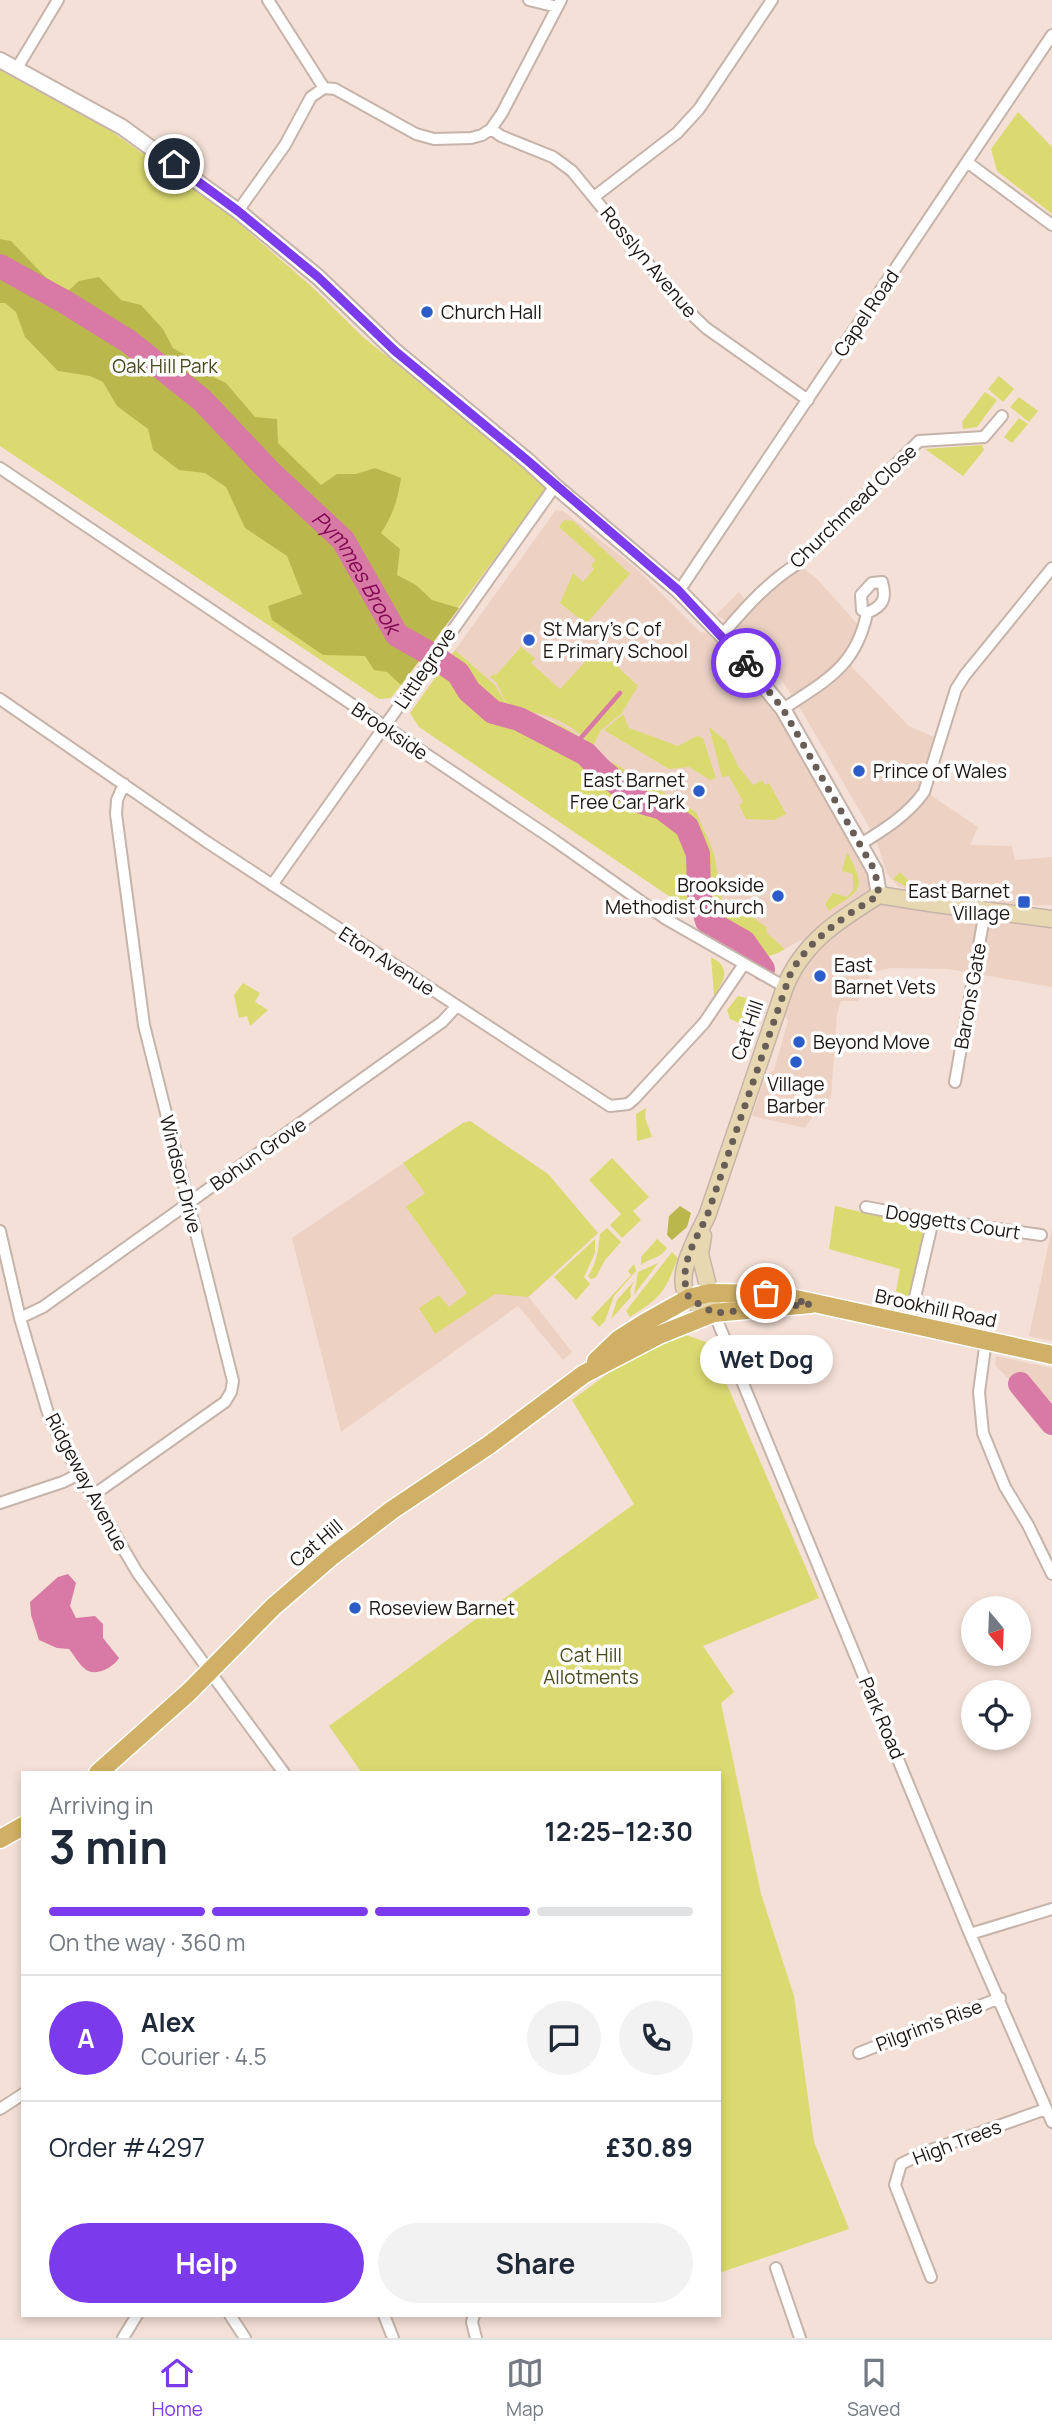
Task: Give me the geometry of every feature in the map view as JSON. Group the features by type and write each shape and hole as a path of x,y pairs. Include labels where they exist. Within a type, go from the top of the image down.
{"main road":[{"path":"879,895 1052,919"},
{"name":"Cat Hill","path":"584,1374 659,1335 714,1313 700,1254 707,1216 785,987 800,957 824,933 879,895"},
{"name":"Cat Hill","path":"689,1298 685,1288 685,1269 689,1252 707,1216"},
{"name":"Cat Hill","path":"100,1771 209,1672 273,1607 332,1556 392,1510 489,1445 584,1374 619,1339 689,1298 710,1293"},
{"name":"Brookhill Road","path":"710,1293 773,1294 1052,1355"},
{"path":"689,1298 714,1313"},
{"name":"Brookhill Road","path":"714,1313 811,1304"},
{"path":"0,1839 21,1827"}],"street":[{"path":"17,68 58,0"},
{"path":"268,0 324,88"},
{"path":"238,211 287,141 311,97 324,88 335,89 416,134 434,139 471,138 491,129 559,4 529,0"},
{"path":"594,197 677,133 699,109 772,0"},
{"name":"Capel Road","path":"678,590 1052,35"},
{"path":"0,60 122,127 238,211 318,277 395,351 678,590 722,635 783,709 875,871 879,895"},
{"name":"Rosslyn Avenue","path":"491,129 501,136 553,157 572,171 686,310 706,328 808,400"},
{"path":"967,162 1052,225"},
{"name":"Churchmead Close","path":"722,635 753,599 780,574 797,564 919,441 984,437 1002,416"},
{"name":"Brookside","path":"0,468 554,840 666,919 785,987"},
{"name":"Littlegrove","path":"272,885 555,486"},
{"path":"859,845 884,830 918,800 960,682 1052,568"},
{"path":"783,709 846,663 860,640 867,613"},
{"name":"Eton Avenue","path":"0,699 272,885 610,1106 620,1106 634,1099 699,1029 744,964"},
{"name":"Windsor Drive","path":"92,1496 225,1402 233,1381 144,1025 116,814 117,800 124,784"},
{"name":"Barons Gate","path":"955,1082 985,911"},
{"name":"Bohun Grove","path":"20,1318 43,1307 443,1022 456,1007"},
{"name":"Doggetts Court","path":"866,1207 1041,1236"},
{"path":"909,1323 933,1220"},
{"name":"Ridgeway Avenue","path":"0,1231 20,1318 48,1413 79,1474 137,1572 283,1771"},
{"name":"Park Road","path":"714,1313 970,1934 1052,2122"},
{"path":"986,1340 979,1392 984,1433 1004,1486 1028,1525 1052,1574"},
{"path":"0,1503 64,1482 79,1474"},
{"path":"970,1934 1052,1909"},
{"name":"Pilgrim's Rise","path":"859,2053 1000,1998"},
{"path":"0,2109 21,2095"},
{"name":"High Trees","path":"931,2277 895,2185 901,2164 929,2151 1046,2109"},
{"path":"776,2268 800,2338"},
{"path":"123,2338 136,2317"},
{"path":"231,2317 245,2338"},
{"path":"385,2317 393,2338"},
{"path":"473,2317 476,2338"}],"shaded area":[{"path":"556,510 563,511 637,569 700,632 722,635 754,672 829,792 879,895 1052,919 1052,987 948,969 891,968 873,972 858,1001 841,1001 837,1014 831,1098 822,1103 805,1128 752,1116 766,1074 774,1070 788,1021 784,1014 794,986 823,933 785,949 767,933 731,915 722,900 714,853 612,763 609,768 591,756 585,741 553,721 514,710 495,685 455,650"},
{"path":"799,565 817,579 864,631 847,662 909,726 943,741 929,794 978,827 970,845 1012,846 1015,860 1052,857 1052,905 992,906 899,887 887,874 869,827 797,703 766,658 743,631 716,615 739,592 750,605"},
{"path":"470,1121 548,1174 598,1233 529,1297 572,1352 563,1360 518,1306 341,1432 292,1238 463,1123"},
{"path":"1052,1228 1052,1341 1029,1336"},
{"path":"996,1356 1052,1368 1052,1424 995,1365"},
{"path":"68,1574 76,1583 70,1606 76,1618 95,1616 103,1624 103,1638 119,1658 98,1672 88,1671 69,1649 57,1648 39,1640 31,1615 30,1602 58,1577"}],"green space":[{"name":"Oak Hill Park","path":"0,70 111,131 228,214 311,286 363,337 548,487 391,698 379,699 0,446"},
{"path":"1018,112 1052,147 1052,214 997,171 991,149"},
{"path":"0,239 11,241 53,285 68,291 79,281 99,277 121,300 141,305 163,329 173,348 192,359 198,370 226,383 255,417 277,419 278,443 321,485 337,474 356,474 375,468 401,478 394,507 381,533 400,549 397,575 416,585 432,600 459,608 401,685 387,672 374,670 365,656 323,655 272,620 268,606 302,594 287,556 245,528 226,487 205,473 179,470 153,450 148,429 117,406 103,382 90,376 58,371 25,337 16,312 5,303 0,303"},
{"path":"999,376 1014,389 1003,402 988,389"},
{"path":"985,392 997,400 977,427 963,429 962,422"},
{"path":"1019,397 1038,411 1029,422 1010,407"},
{"path":"1019,418 1028,424 1012,443 1004,437"},
{"path":"982,445 984,450 963,476 925,449"},
{"path":"564,520 573,521 630,574 586,624 560,603 573,573 583,582 594,569 591,565 596,560 559,527"},
{"path":"521,647 535,658 531,663 560,689 598,648 638,686 622,713 601,730 592,748 570,726 540,714 520,711 570,730 593,752 591,757 608,768 612,762 696,812 714,853 722,900 731,914 744,911 766,927 767,933 785,949 769,956 753,953 419,727 410,713 455,650 495,685 504,700 515,710 504,699 497,683 490,677 496,675"},
{"path":"623,714 629,728 678,746 697,736 703,738 716,778 710,780 689,767 669,769 604,730"},
{"path":"709,727 726,741 738,766 753,785 762,780 765,785 769,783 786,814 774,820 746,819 739,805 743,802 729,776 722,777"},
{"path":"847,852 854,865 858,888 848,898 829,911 825,904 833,893 847,897 853,890 853,874 842,871"},
{"path":"900,872 921,887 920,889 907,887 893,879"},
{"path":"711,957 722,965 724,970 723,980 714,996"},
{"path":"243,983 260,993 255,1002 268,1010 250,1026 247,1016 239,1018 234,995"},
{"path":"738,996 755,1000 759,1008 753,1029 730,1019 727,1010"},
{"path":"646,1108 645,1118 652,1137 637,1141 636,1114"},
{"path":"470,1121 548,1174 598,1233 528,1297 495,1294 435,1334 419,1308 439,1295 449,1307 467,1293 406,1207 425,1193 403,1163"},
{"path":"612,1158 649,1197 633,1211 641,1220 622,1238 610,1225 621,1214 589,1180"},
{"path":"680,1206 691,1213 687,1227 672,1240 667,1235 669,1216"},
{"path":"835,1206 931,1228 915,1300 896,1291 900,1269 829,1249"},
{"path":"607,1228 621,1242 605,1260 596,1277 591,1279 588,1276 595,1261 600,1234"},
{"path":"595,1239 595,1253 584,1277 590,1284 576,1300 554,1277"},
{"path":"657,1239 667,1248 662,1254 641,1265 641,1257"},
{"path":"672,1252 678,1258 665,1287 656,1299 630,1317 626,1311"},
{"path":"658,1263 634,1295 638,1272"},
{"path":"634,1264 636,1271 614,1296 605,1321 599,1327 591,1318 631,1275 628,1271"},
{"path":"634,1281 631,1297 611,1319 617,1300"},
{"name":"Cat Hill Allotments","path":"683,1334 709,1343 819,1598 703,1646 734,1692 721,1703 761,1894 794,1996 814,2142 849,2229 721,2272 721,1771 361,1771 329,1726 634,1504 572,1400 610,1372"}],"waterway":[{"name":"Pymmes Brook","path":"0,266 128,341 202,400 270,472 343,540 397,635 458,673 469,691 493,712 519,719 586,754 638,801 662,808 687,827 698,854 699,894 707,921 744,942 763,969"},
{"path":"573,747 620,693"},
{"name":"Pymmes Brook","path":"1020,1384 1052,1423"}],"way so far":[{"path":"746,663 783,709 875,871 879,895 824,933 800,957 791,972 754,1073 707,1216 689,1252 684,1278 689,1298 714,1313 745,1308 811,1304 766,1293"}],"place":[{"name":"Church Hall","path":"427,312"},
{"name":"St Mary's C of E Primary School","path":"529,640"},
{"name":"Prince of Wales","path":"859,771"},
{"name":"East Barnet Free Car Park","path":"699,791"},
{"name":"Brookside Methodist Church","path":"778,896"},
{"name":"East Barnet Village","path":"1024,902"},
{"name":"East Barnet Vets","path":"820,976"},
{"name":"Beyond Move","path":"799,1042"},
{"name":"Village Barber","path":"796,1062"},
{"name":"Wet Dog","path":"766,1293"},
{"name":"Roseview Barnet","path":"355,1608"}],"route":[{"path":"174,164 238,211 318,277 395,351 678,590 746,663"}]}
